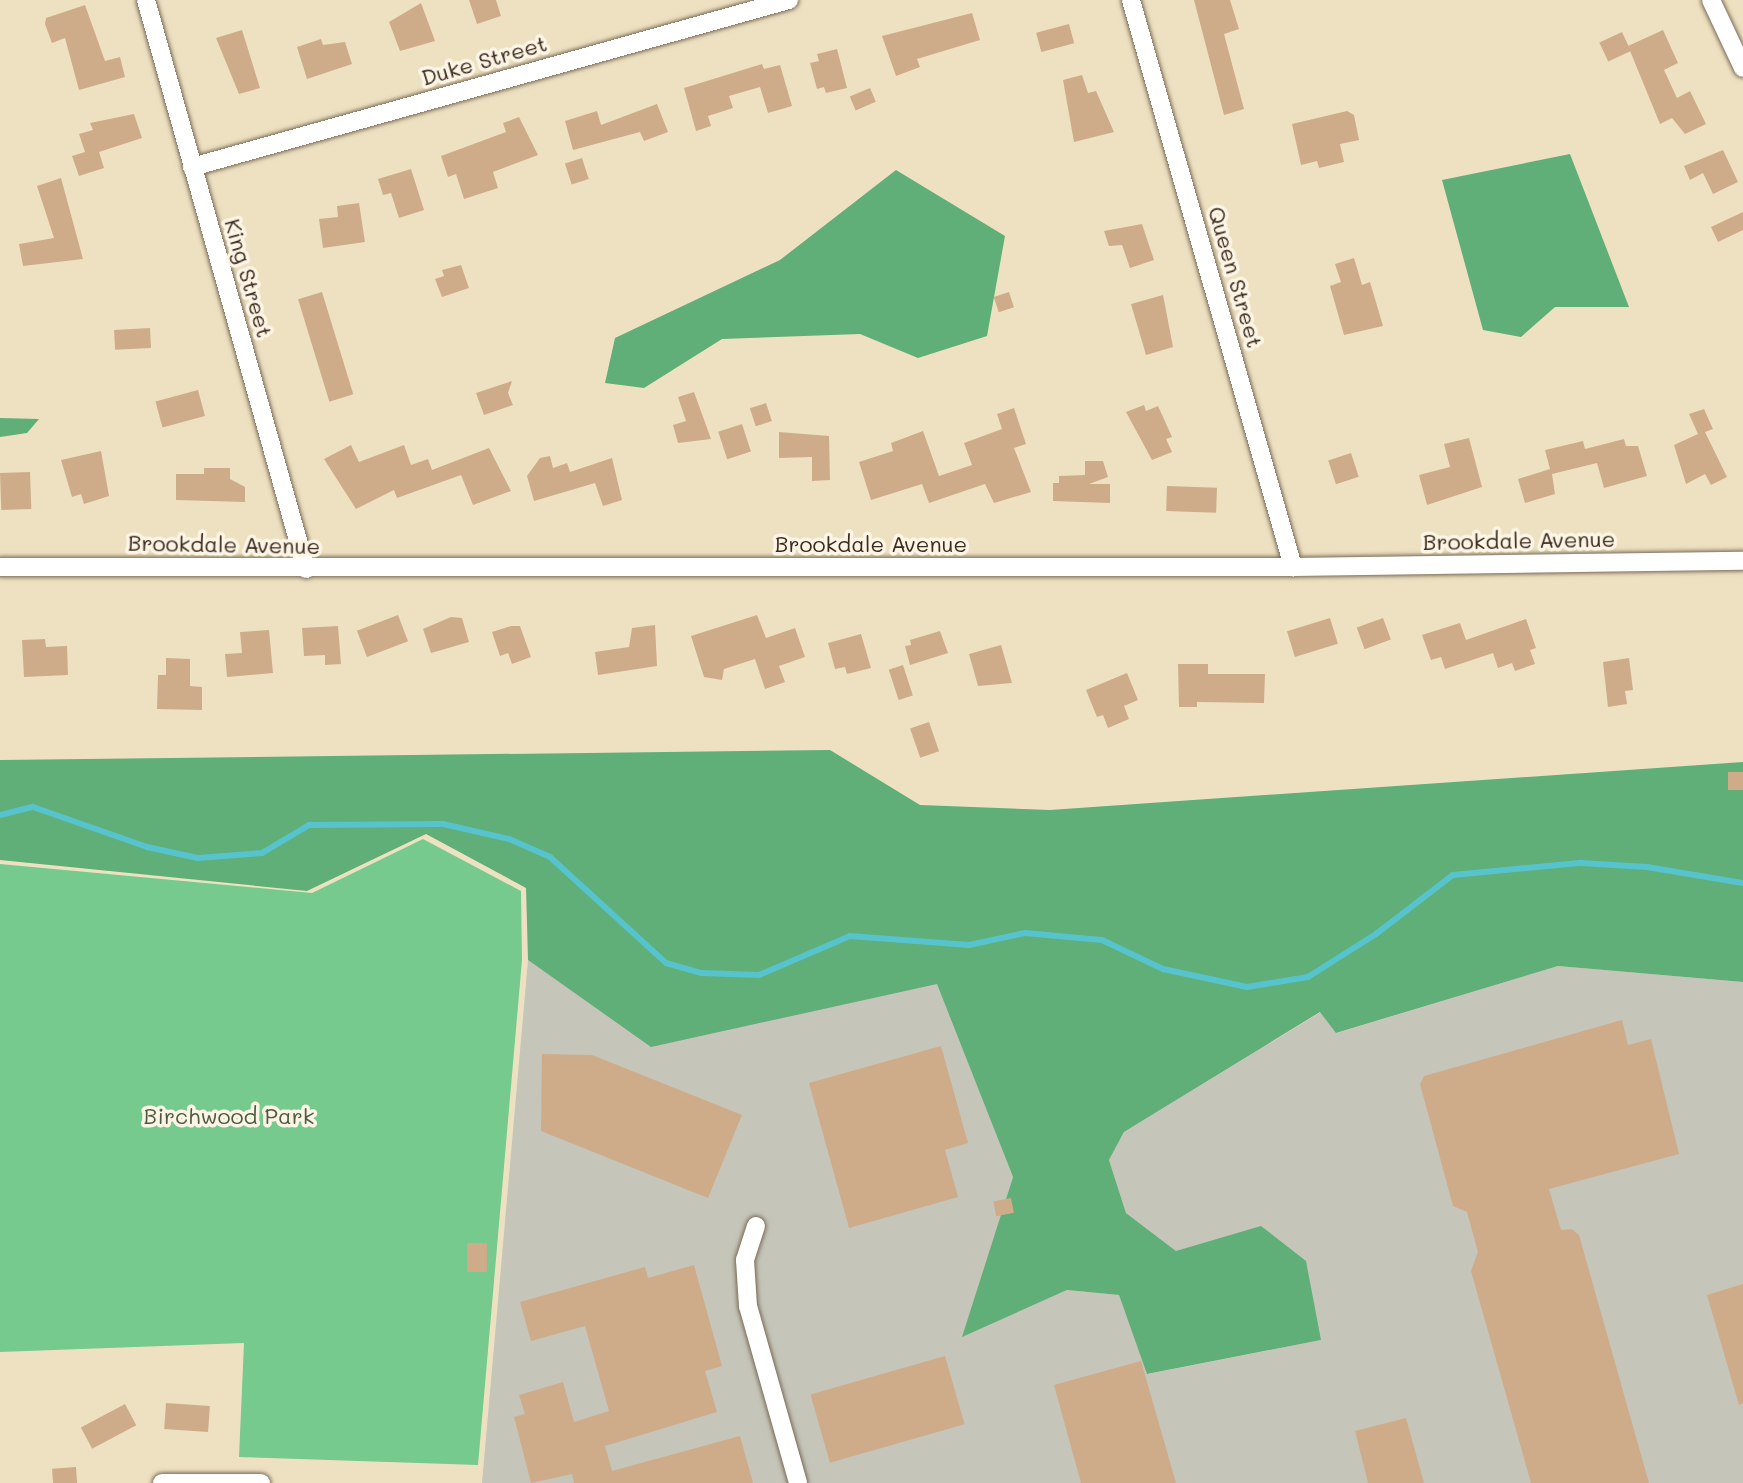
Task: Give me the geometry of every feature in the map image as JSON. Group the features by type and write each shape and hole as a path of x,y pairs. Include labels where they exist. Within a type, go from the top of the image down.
{"street":[{"name":"King Street","path":"146,0 306,569"},
{"name":"Duke Street","path":"192,167 789,0"},
{"name":"Queen Street","path":"1131,0 1293,567"},
{"path":"1711,0 1743,68"},
{"name":"Brookdale Avenue","path":"0,567 1293,567 1743,561"},
{"path":"756,1226 745,1260 748,1306 798,1483"},
{"path":"162,1483 261,1483"}],"shaded area":[{"path":"528,960 651,1046 937,983 1013,1177 963,1336 1067,1290 1119,1295 1148,1374 1321,1340 1176,1251 1126,1213 1109,1160 1124,1132 1321,1012 1337,1033 1558,966 1743,982 1743,1483 482,1483"}],"green space":[{"path":"1570,154 1629,307 1555,307 1521,337 1483,330 1442,180"},
{"path":"896,170 1005,236 987,336 918,358 860,334 722,339 644,388 605,383 615,338 780,260"},
{"path":"0,418 39,419 27,433 0,437"},
{"path":"830,750 920,805 1050,810 1743,762 1743,982 1558,966 1336,1033 1320,1012 1124,1132 1109,1160 1126,1213 1176,1251 1261,1226 1306,1261 1321,1340 1147,1374 1119,1295 1067,1290 962,1337 1013,1177 937,984 651,1047 528,960 526,888 426,834 307,891 0,860 0,760"},
{"name":"Birchwood Park","path":"423,839 521,891 522,960 478,1465 239,1457 244,1343 0,1352 0,864 312,893"}],"building":[{"path":"469,0 496,0 501,16 477,24"},
{"path":"1194,0 1230,0 1239,29 1224,34 1244,109 1224,115"},
{"path":"421,3 435,41 400,51 389,22"},
{"path":"85,5 105,61 120,57 125,77 79,90 65,38 52,43 45,24 46,18"},
{"path":"972,13 980,40 917,59 920,67 896,76 882,36"},
{"path":"1069,24 1074,43 1041,52 1036,33"},
{"path":"242,30 260,88 239,94 216,38"},
{"path":"1663,30 1678,63 1664,70 1677,98 1690,91 1706,124 1685,134 1672,118 1660,124 1628,46"},
{"path":"1622,32 1631,51 1608,62 1599,43"},
{"path":"321,39 323,45 345,42 352,64 307,79 297,47"},
{"path":"837,49 847,88 826,93 824,87 817,89 810,63 819,61 817,54"},
{"path":"762,64 764,69 780,65 792,106 768,113 760,87 729,96 733,108 708,116 711,126 696,131 684,88"},
{"path":"1082,75 1088,93 1096,91 1114,132 1074,142 1063,80"},
{"path":"870,88 876,102 856,110 850,97"},
{"path":"657,104 668,132 644,141 640,132 573,150 565,121 597,111 601,125"},
{"path":"1347,111 1354,115 1359,140 1340,144 1344,162 1319,168 1317,161 1301,165 1292,124"},
{"path":"134,114 142,138 99,152 104,168 79,176 72,156 85,152 79,134 93,130 90,123"},
{"path":"519,117 538,155 493,172 498,188 464,199 456,174 448,177 441,156 506,132 503,123"},
{"path":"1723,150 1738,182 1713,194 1703,173 1690,180 1684,166"},
{"path":"582,158 589,179 572,184 565,164"},
{"path":"411,169 424,210 399,218 391,193 383,195 378,179"},
{"path":"61,178 83,259 23,266 19,244 54,238 37,186"},
{"path":"359,203 365,242 323,248 319,219 338,217 337,206"},
{"path":"1743,212 1743,230 1718,242 1711,227"},
{"path":"1142,224 1154,260 1130,268 1122,245 1109,246 1104,231"},
{"path":"1354,258 1362,285 1370,282 1383,326 1344,335 1330,286 1341,282 1335,264"},
{"path":"461,265 469,288 442,297 435,279 444,276 442,270"},
{"path":"322,292 353,394 329,402 298,299"},
{"path":"1009,292 1014,307 999,312 994,297"},
{"path":"1163,295 1173,347 1146,355 1131,304"},
{"path":"150,328 151,348 115,350 114,330"},
{"path":"512,381 508,393 513,405 484,415 476,393"},
{"path":"198,390 205,416 162,427 155,401"},
{"path":"694,392 711,439 678,443 673,425 686,421 678,397"},
{"path":"766,403 772,421 756,426 750,408"},
{"path":"1144,405 1146,411 1158,406 1172,437 1166,439 1172,452 1152,460 1126,412"},
{"path":"1014,408 1026,444 1014,448 1031,492 994,503 985,484 929,503 922,484 871,500 859,462 893,451 891,443 923,431 939,476 972,465 964,443 1002,429 997,414"},
{"path":"1704,409 1713,429 1705,432 1727,477 1711,485 1705,474 1686,484 1674,445 1698,434 1689,414"},
{"path":"742,424 751,452 727,459 718,432"},
{"path":"779,432 829,436 830,480 812,481 812,457 779,458"},
{"path":"1469,438 1482,487 1427,505 1419,475 1450,467 1444,444"},
{"path":"1624,439 1626,446 1638,446 1647,476 1604,488 1597,463 1552,474 1555,494 1525,503 1518,479 1550,469 1545,450 1583,441 1585,449"},
{"path":"351,445 359,462 404,445 411,465 428,459 432,470 489,448 511,491 473,505 461,475 397,498 394,490 356,509 324,459"},
{"path":"101,451 109,496 84,504 81,494 72,497 61,460"},
{"path":"1351,453 1359,477 1336,484 1328,460"},
{"path":"550,456 553,468 567,463 570,472 612,458 622,500 603,506 595,483 534,501 527,476 540,458"},
{"path":"1085,461 1103,461 1108,477 1089,484 1110,484 1110,503 1053,501 1053,483 1059,483 1059,476 1085,475"},
{"path":"204,468 230,468 230,479 245,487 245,502 176,500 176,474 204,474"},
{"path":"30,472 31,509 1,510 0,473"},
{"path":"1167,486 1217,488 1216,513 1166,511"},
{"path":"398,615 408,641 367,657 357,631"},
{"path":"757,615 766,638 795,628 805,657 779,666 785,682 765,689 755,659 724,669 722,680 704,677 691,636"},
{"path":"451,617 462,618 469,642 431,653 423,629"},
{"path":"1330,618 1338,644 1295,657 1287,631"},
{"path":"1383,618 1391,640 1365,649 1357,628"},
{"path":"1526,619 1536,648 1530,650 1535,664 1515,671 1512,663 1498,668 1493,653 1445,669 1441,657 1431,660 1422,635 1460,623 1466,640"},
{"path":"655,625 657,666 598,675 595,652 629,647 632,628"},
{"path":"338,626 341,664 325,665 325,655 304,656 302,628"},
{"path":"520,626 531,657 512,664 508,653 500,656 492,632"},
{"path":"269,630 273,673 227,677 225,654 242,653 240,632"},
{"path":"940,631 948,653 910,665 905,646 911,645 910,640"},
{"path":"861,634 871,668 847,674 845,667 835,669 828,643"},
{"path":"45,639 46,647 67,646 68,675 24,677 22,640"},
{"path":"1001,645 1012,683 978,686 969,654"},
{"path":"166,658 190,659 190,686 202,687 202,710 157,709 158,675 166,675"},
{"path":"1629,658 1633,690 1625,691 1627,704 1608,707 1603,662"},
{"path":"1178,664 1208,664 1208,674 1265,674 1264,703 1197,702 1197,707 1179,707"},
{"path":"903,665 913,695 899,700 889,670"},
{"path":"1127,673 1138,700 1124,706 1129,719 1108,728 1103,715 1097,717 1086,690"},
{"path":"929,722 939,751 920,758 910,729"},
{"path":"1728,772 1743,772 1743,790 1728,790"},
{"path":"1622,1020 1628,1045 1651,1039 1679,1154 1549,1189 1561,1230 1572,1229 1579,1235 1649,1483 1531,1483 1471,1271 1478,1252 1467,1212 1453,1206 1420,1084 1424,1076"},
{"path":"941,1046 968,1143 945,1150 958,1197 849,1228 809,1083"},
{"path":"542,1054 592,1055 742,1115 708,1198 541,1131"},
{"path":"1011,1198 1014,1213 996,1216 993,1201"},
{"path":"467,1243 487,1243 487,1272 467,1272"},
{"path":"694,1265 722,1366 705,1371 717,1412 605,1446 612,1471 740,1436 753,1483 574,1483 572,1474 531,1483 514,1417 525,1414 519,1395 563,1382 574,1422 609,1411 585,1326 531,1341 520,1302 645,1267 648,1278"},
{"path":"1743,1284 1743,1404 1739,1405 1707,1295"},
{"path":"945,1356 965,1424 830,1463 810,1395"},
{"path":"1141,1361 1176,1483 1081,1483 1054,1385"},
{"path":"166,1403 210,1406 208,1432 164,1429"},
{"path":"125,1404 136,1425 92,1449 81,1427"},
{"path":"1406,1418 1424,1483 1368,1483 1355,1431"},
{"path":"76,1467 77,1483 53,1483 52,1469"}],"waterway":[{"path":"0,815 33,807 147,847 198,858 262,853 309,825 443,824 509,839 550,857 666,963 702,973 759,975 850,936 969,945 1025,933 1102,940 1163,969 1247,987 1308,977 1376,934 1453,875 1581,863 1647,867 1743,883"}]}
